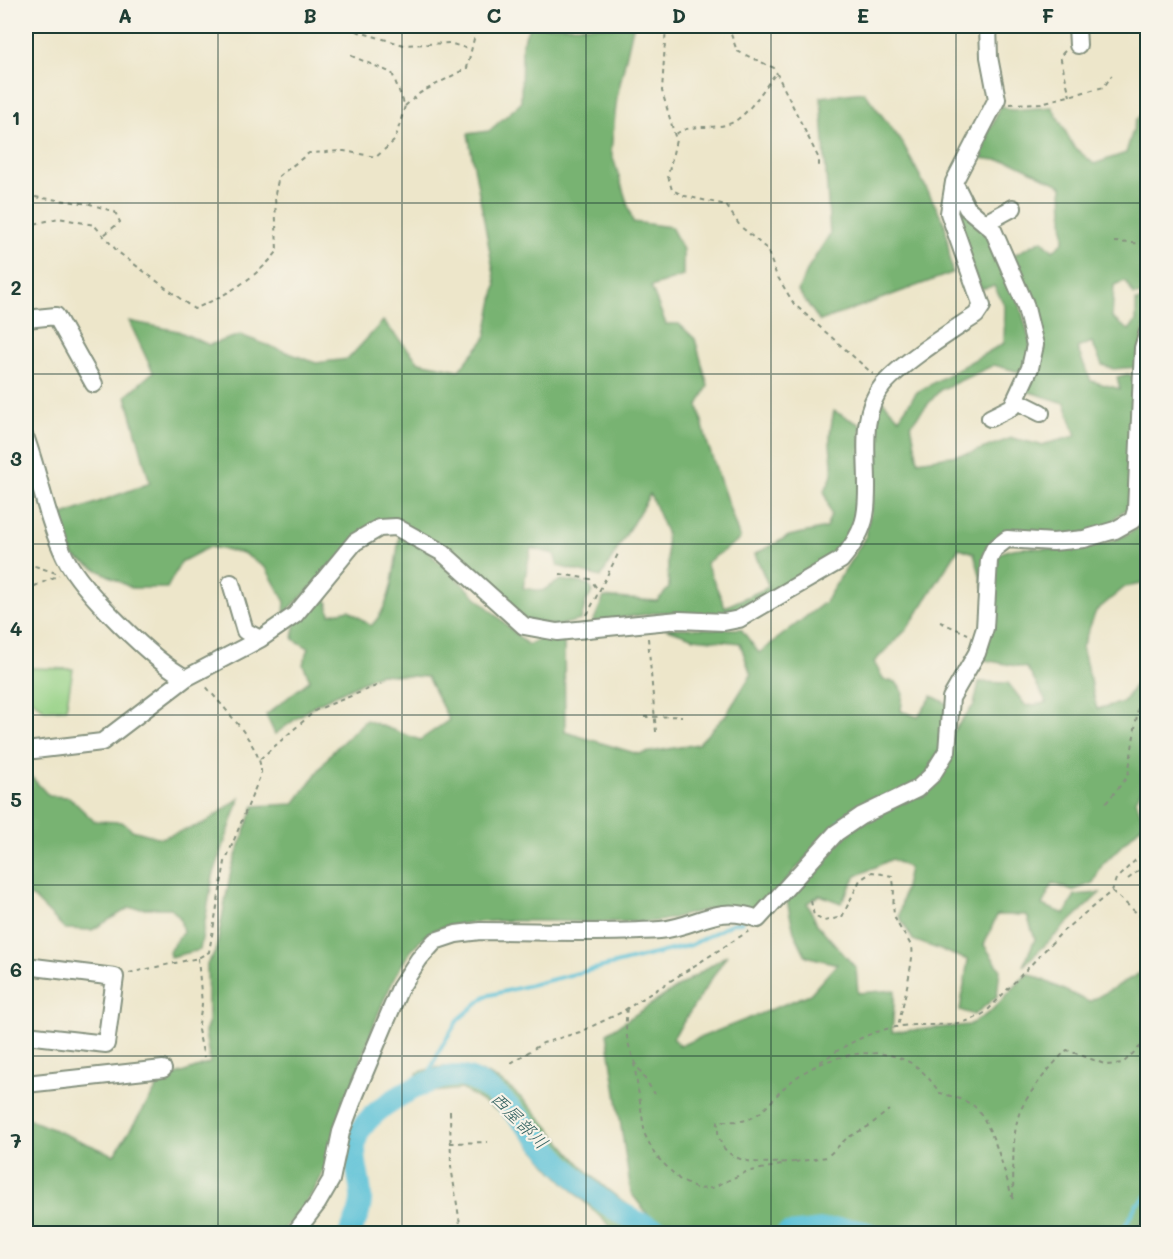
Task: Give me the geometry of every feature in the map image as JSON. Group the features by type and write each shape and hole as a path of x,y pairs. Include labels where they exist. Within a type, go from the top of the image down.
{"street":[{"path":"26,752 102,742 186,678 260,639 294,615 355,542 379,528 396,527 443,553 524,626 557,632 679,620 724,622 739,619 842,560 853,545 865,516 869,427 873,403 884,385 976,315 982,306 949,213 954,182 997,99 989,57 988,26"},
{"path":"954,182 967,208 993,230 1025,304 1035,345 1030,368 1012,407 990,418"},
{"path":"985,223 1013,208"},
{"path":"26,319 56,316 94,384"},
{"path":"294,1233 317,1204 330,1180 341,1132 400,988 419,959 435,941 456,934 480,931 663,930 714,914 744,914 758,919 836,833 861,816 917,789 932,775 947,751 951,698 977,653 985,628 989,560 994,549 1007,539 1053,542 1084,539 1115,530 1133,520 1136,510 1143,348 1148,332"},
{"path":"1014,400 1041,413"},
{"path":"26,439 49,514 74,572 140,645 171,670 186,678"},
{"path":"231,583 245,631 260,639"},
{"path":"26,966 115,977 106,1044 26,1035"},
{"path":"26,1084 163,1068"},
{"path":"1145,1233 1148,1225"}],"path":[{"path":"349,26 359,32 404,45 449,43 472,50"},
{"path":"26,226 58,218 94,225 118,252 194,309 220,298 266,266 277,252 275,194 279,176 309,153 344,151 376,157 395,140 405,106 420,93 467,68 472,50 472,36 477,26"},
{"path":"666,26 662,91 675,135 668,176 672,190 685,196 726,205 740,226 767,249 776,274 794,304 884,385"},
{"path":"728,26 736,51 756,58 777,72 819,159 819,170"},
{"path":"1070,96 1060,56 1077,35"},
{"path":"347,54 392,73 405,106"},
{"path":"675,135 692,127 719,126 738,119 777,72"},
{"path":"997,99 1015,106 1041,104 1104,87 1112,75"},
{"path":"26,196 90,204 116,212 120,222 103,236"},
{"path":"1114,242 1148,244"},
{"path":"584,629 586,617 619,552"},
{"path":"26,563 62,575 51,577 26,590"},
{"path":"560,574 590,579 599,591"},
{"path":"940,622 967,634"},
{"path":"646,623 656,732"},
{"path":"115,977 198,958 209,952 225,862 261,774 260,759 256,749 203,683 186,678"},
{"path":"260,759 316,710 381,684"},
{"path":"1106,803 1128,776 1138,708 1148,702"},
{"path":"644,717 682,716"},
{"path":"795,1162 753,1163 735,1158 717,1133 718,1121 745,1120 764,1110 787,1084 845,1045 873,1033 898,1026 933,1027 971,1022 986,1012 1063,931 1112,891 1116,879 1148,848"},
{"path":"1128,879 1148,863"},
{"path":"811,901 814,916 824,921 842,917 860,880 872,872 892,876 895,886 894,912 900,931 913,949 898,1026"},
{"path":"1112,891 1148,923"},
{"path":"510,1063 543,1042 580,1032 627,1008 689,967 747,933 758,919"},
{"path":"198,958 202,1004 198,1030 204,1057"},
{"path":"627,1008 625,1027 634,1064 645,1135 655,1155 680,1180 697,1189 712,1188 746,1172 827,1157 847,1138 869,1126 889,1110"},
{"path":"818,1064 863,1053 884,1054 908,1061 930,1079 940,1093 953,1096 977,1108 1003,1166 1013,1200 1013,1143 1020,1112 1055,1061 1066,1050 1107,1065 1123,1063 1148,1039"},
{"path":"634,1064 656,1094"},
{"path":"450,1111 451,1166 460,1224 459,1233"},
{"path":"450,1143 488,1142"}],"green space":[{"path":"530,26 635,26 617,97 611,151 633,222 671,227 683,250 683,276 651,287 666,324 679,324 695,339 708,386 698,405 707,442 740,539 706,563 725,607 769,587 755,554 789,536 826,528 831,515 824,490 832,472 830,436 834,411 861,425 860,512 850,540 836,559 787,586 720,616 662,612 593,622 604,597 657,601 669,588 666,532 650,494 601,577 558,566 554,554 531,548 523,588 542,591 561,580 588,584 593,592 586,601 581,620 556,626 525,619 498,593 380,520 284,614 285,602 266,568 243,553 209,547 181,562 167,588 131,588 74,557 58,517 150,483 126,396 153,372 129,321 178,331 209,345 240,335 316,363 348,359 383,321 419,362 459,370 485,339 496,285 468,134 489,131 521,103 522,43"},
{"path":"864,92 902,142 945,224 952,273 820,321 798,291 810,265 830,234 821,97"},
{"path":"1000,105 1011,110 1052,107 1074,147 1094,164 1126,153 1136,120 1147,107 1147,294 1134,295 1125,281 1114,285 1112,318 1129,330 1136,321 1136,301 1147,299 1138,367 1113,369 1102,365 1092,342 1077,348 1091,381 1120,389 1117,377 1128,374 1136,378 1133,504 1117,516 1108,530 1054,538 1008,536 993,546 987,558 984,588 974,553 959,548 907,629 874,662 884,680 896,682 903,692 901,711 918,717 932,696 948,704 946,745 936,765 911,787 850,819 836,829 806,858 761,910 735,906 722,907 652,922 474,922 437,929 418,942 400,968 384,1001 368,1040 322,1175 303,1206 280,1233 26,1233 26,1118 114,1155 162,1080 210,1063 205,1032 208,1024 207,964 216,951 231,870 254,806 294,804 332,752 366,720 420,740 449,720 427,677 379,674 315,705 275,734 266,715 310,680 303,664 309,648 293,639 296,619 325,590 330,614 349,610 371,626 379,617 389,595 400,534 428,552 528,645 543,637 564,637 565,732 638,754 698,744 726,715 751,675 740,643 694,638 665,628 741,629 759,653 825,602 866,536 872,500 875,427 882,400 899,418 917,392 1004,343 1005,306 994,286 981,289 970,265 958,230 955,191 965,212 987,233 1018,297 1030,342 1030,353 1020,372 994,365 940,390 911,424 918,461 971,453 1012,438 1041,445 1076,436 1065,403 1023,390 1037,358 1039,337 1029,302 1008,258 1042,240 1053,251 1064,241 1062,186 1013,162 972,157 993,124"},
{"path":"1147,521 1147,583 1125,587 1096,611 1082,647 1097,709 1123,702 1144,672 1147,673 1147,780 1136,800 1144,823 1102,865 1093,883 1072,891 1053,883 1042,905 1065,914 1075,895 1100,893 1023,966 1035,939 1027,915 997,915 984,945 1000,969 997,996 974,1015 960,1010 968,960 913,940 899,916 909,868 892,859 856,876 841,903 820,895 807,903 817,924 856,968 858,993 895,990 892,1032 969,1025 989,1013 1028,973 1089,1002 1147,969 1148,1211 1135,1233 617,1233 553,1171 503,1114 462,1089 421,1093 417,1073 444,1067 467,1068 488,1075 508,1086 525,1102 600,1183 652,1220 631,1193 607,1033 727,955 673,1038 679,1046 810,994 837,964 806,956 794,932 786,897 835,841 863,820 919,795 955,729 974,705 979,682 1008,683 1026,706 1047,703 1027,668 979,659 998,555 1024,548 1075,550 1093,547 1123,536"},
{"path":"26,668 73,669 66,709 45,710 26,695"},
{"path":"26,771 49,796 69,797 94,821 122,822 132,830 161,838 203,824 240,798 213,876 200,950 170,957 169,951 183,932 180,918 171,908 129,908 92,930 65,929 34,898 26,894"}],"waterway":[{"path":"840,821 854,812"},
{"path":"424,1084 440,1049 458,1020 486,996 691,945 733,923 742,922"},
{"name":"西屋部川","path":"349,1234 361,1205 355,1147 361,1128 385,1105 401,1095 418,1086 451,1077 469,1078 487,1088 500,1098 595,1195 642,1224 670,1234"},
{"path":"1121,1234 1136,1205 1148,1195"},
{"name":"西屋部川","path":"787,1234 840,1229 870,1234"}]}
